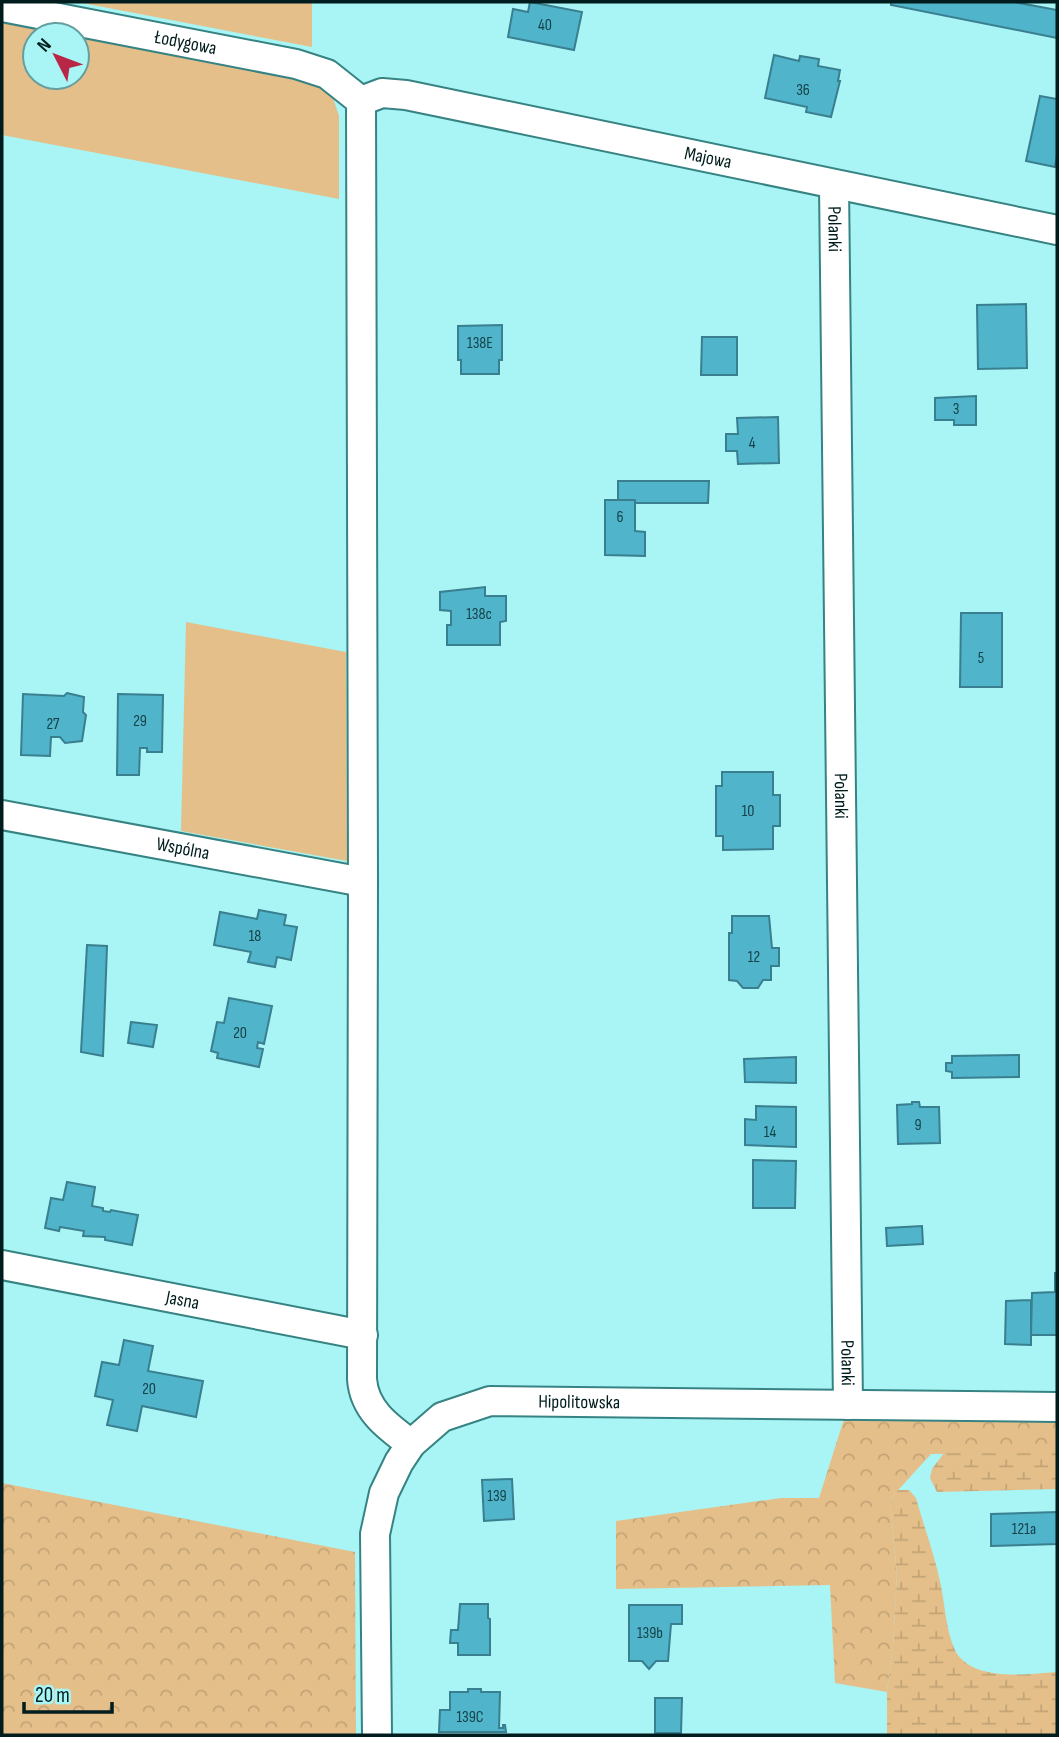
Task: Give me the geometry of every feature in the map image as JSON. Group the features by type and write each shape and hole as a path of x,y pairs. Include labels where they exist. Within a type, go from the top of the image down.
{"street":[{"name":"Łodygowa","path":"2,7 296,64 327,74 361,101"},
{"name":"Majowa","path":"361,101 382,93 406,95 1057,230"},
{"path":"361,101 363,1391 373,1411 411,1444"},
{"name":"Polanki","path":"834,185 848,1405"},
{"name":"Wspólna","path":"2,815 363,882"},
{"name":"Jasna","path":"2,1265 363,1335"},
{"name":"Hipolitowska","path":"377,1735 375,1534 384,1493 399,1462 411,1444 442,1417 490,1401 1057,1407"}],"green space":[{"path":"77,2 312,2 312,47"},
{"path":"2,22 21,26 21,91 91,91 91,40 300,80 331,92 339,116 339,199 2,135"},
{"path":"186,622 346,652 347,861 181,831"},
{"path":"844,1419 1057,1420 1057,1453 931,1454 890,1499 897,1576 887,1692 835,1683 830,1585 616,1589 616,1521 781,1498 819,1498"},
{"path":"944,1453 1057,1453 1057,1489 937,1492 930,1478 932,1469"},
{"path":"2,1483 355,1552 356,1735 2,1735"},
{"path":"898,1490 909,1490 916,1498 939,1575 947,1625 954,1648 972,1667 986,1672 1016,1675 1057,1672 1057,1735 887,1735 887,1692 897,1576 890,1499"}],"building":[{"path":"530,2 582,12 574,50 508,37 513,9 528,12"},
{"path":"891,2 1014,2 1057,10 1057,38 891,5"},
{"path":"774,55 799,61 800,56 819,59 818,66 840,70 831,117 806,112 807,107 765,98"},
{"path":"1040,96 1057,99 1055,167 1026,161"},
{"path":"1026,304 1027,368 978,369 977,305"},
{"path":"502,325 502,360 499,360 499,374 461,374 461,360 458,360 458,326"},
{"path":"702,337 737,337 737,375 701,375"},
{"path":"976,396 976,425 954,425 954,420 935,420 935,398"},
{"path":"778,417 779,463 738,464 737,451 726,451 726,434 738,434 737,418"},
{"path":"618,481 709,481 708,503 635,503 635,500 618,500"},
{"path":"605,500 635,500 635,531 645,532 645,556 605,555"},
{"path":"485,587 485,596 506,596 506,621 500,622 500,645 447,645 447,625 451,625 451,611 440,610 440,592"},
{"path":"961,613 1002,613 1002,687 960,687"},
{"path":"67,693 84,697 83,712 86,715 82,741 65,743 60,737 51,737 50,756 21,755 23,694 64,696"},
{"path":"118,694 163,695 162,752 147,752 147,748 140,748 139,775 117,775"},
{"path":"722,772 773,772 773,795 780,795 780,826 773,826 773,849 723,850 723,836 716,836 716,786 722,786"},
{"path":"259,910 286,915 284,925 297,927 291,960 277,957 275,967 248,962 251,952 214,945 220,912 257,919"},
{"path":"732,916 769,916 772,948 779,948 779,966 771,966 771,980 763,980 758,988 743,988 737,981 729,980 729,933 732,933"},
{"path":"87,945 107,946 103,1056 81,1052"},
{"path":"229,998 272,1006 264,1044 258,1042 257,1048 263,1049 259,1067 217,1058 218,1053 211,1051 217,1022 224,1023"},
{"path":"131,1022 157,1025 153,1047 128,1043"},
{"path":"1019,1055 1019,1077 952,1078 952,1072 946,1071 946,1063 952,1063 952,1056"},
{"path":"796,1057 796,1083 745,1082 744,1059"},
{"path":"919,1102 920,1107 939,1107 940,1143 898,1144 897,1105"},
{"path":"756,1106 796,1107 796,1147 745,1145 745,1119 756,1120"},
{"path":"753,1160 796,1161 795,1208 753,1208"},
{"path":"67,1182 95,1187 92,1206 103,1208 103,1211 138,1215 132,1245 105,1240 105,1237 83,1236 84,1231 60,1227 59,1231 45,1228 51,1198 63,1200"},
{"path":"922,1226 923,1244 887,1246 886,1228"},
{"path":"1055,1273 1057,1335 1031,1335 1032,1293 1055,1292"},
{"path":"1031,1300 1031,1345 1005,1344 1006,1301"},
{"path":"124,1340 153,1346 148,1371 203,1381 196,1417 142,1406 137,1431 107,1425 113,1400 95,1396 102,1362 119,1365"},
{"path":"512,1479 514,1519 484,1521 482,1480"},
{"path":"1057,1512 1057,1544 991,1546 991,1514"},
{"path":"460,1604 488,1604 490,1655 458,1655 458,1643 450,1643 451,1630 458,1630"},
{"path":"629,1605 682,1605 682,1624 671,1624 668,1661 656,1661 649,1669 642,1661 629,1661"},
{"path":"468,1689 500,1692 499,1728 505,1725 506,1732 439,1732 440,1710 450,1710 450,1692 468,1692"},
{"path":"655,1698 682,1698 681,1733 655,1733"}]}
